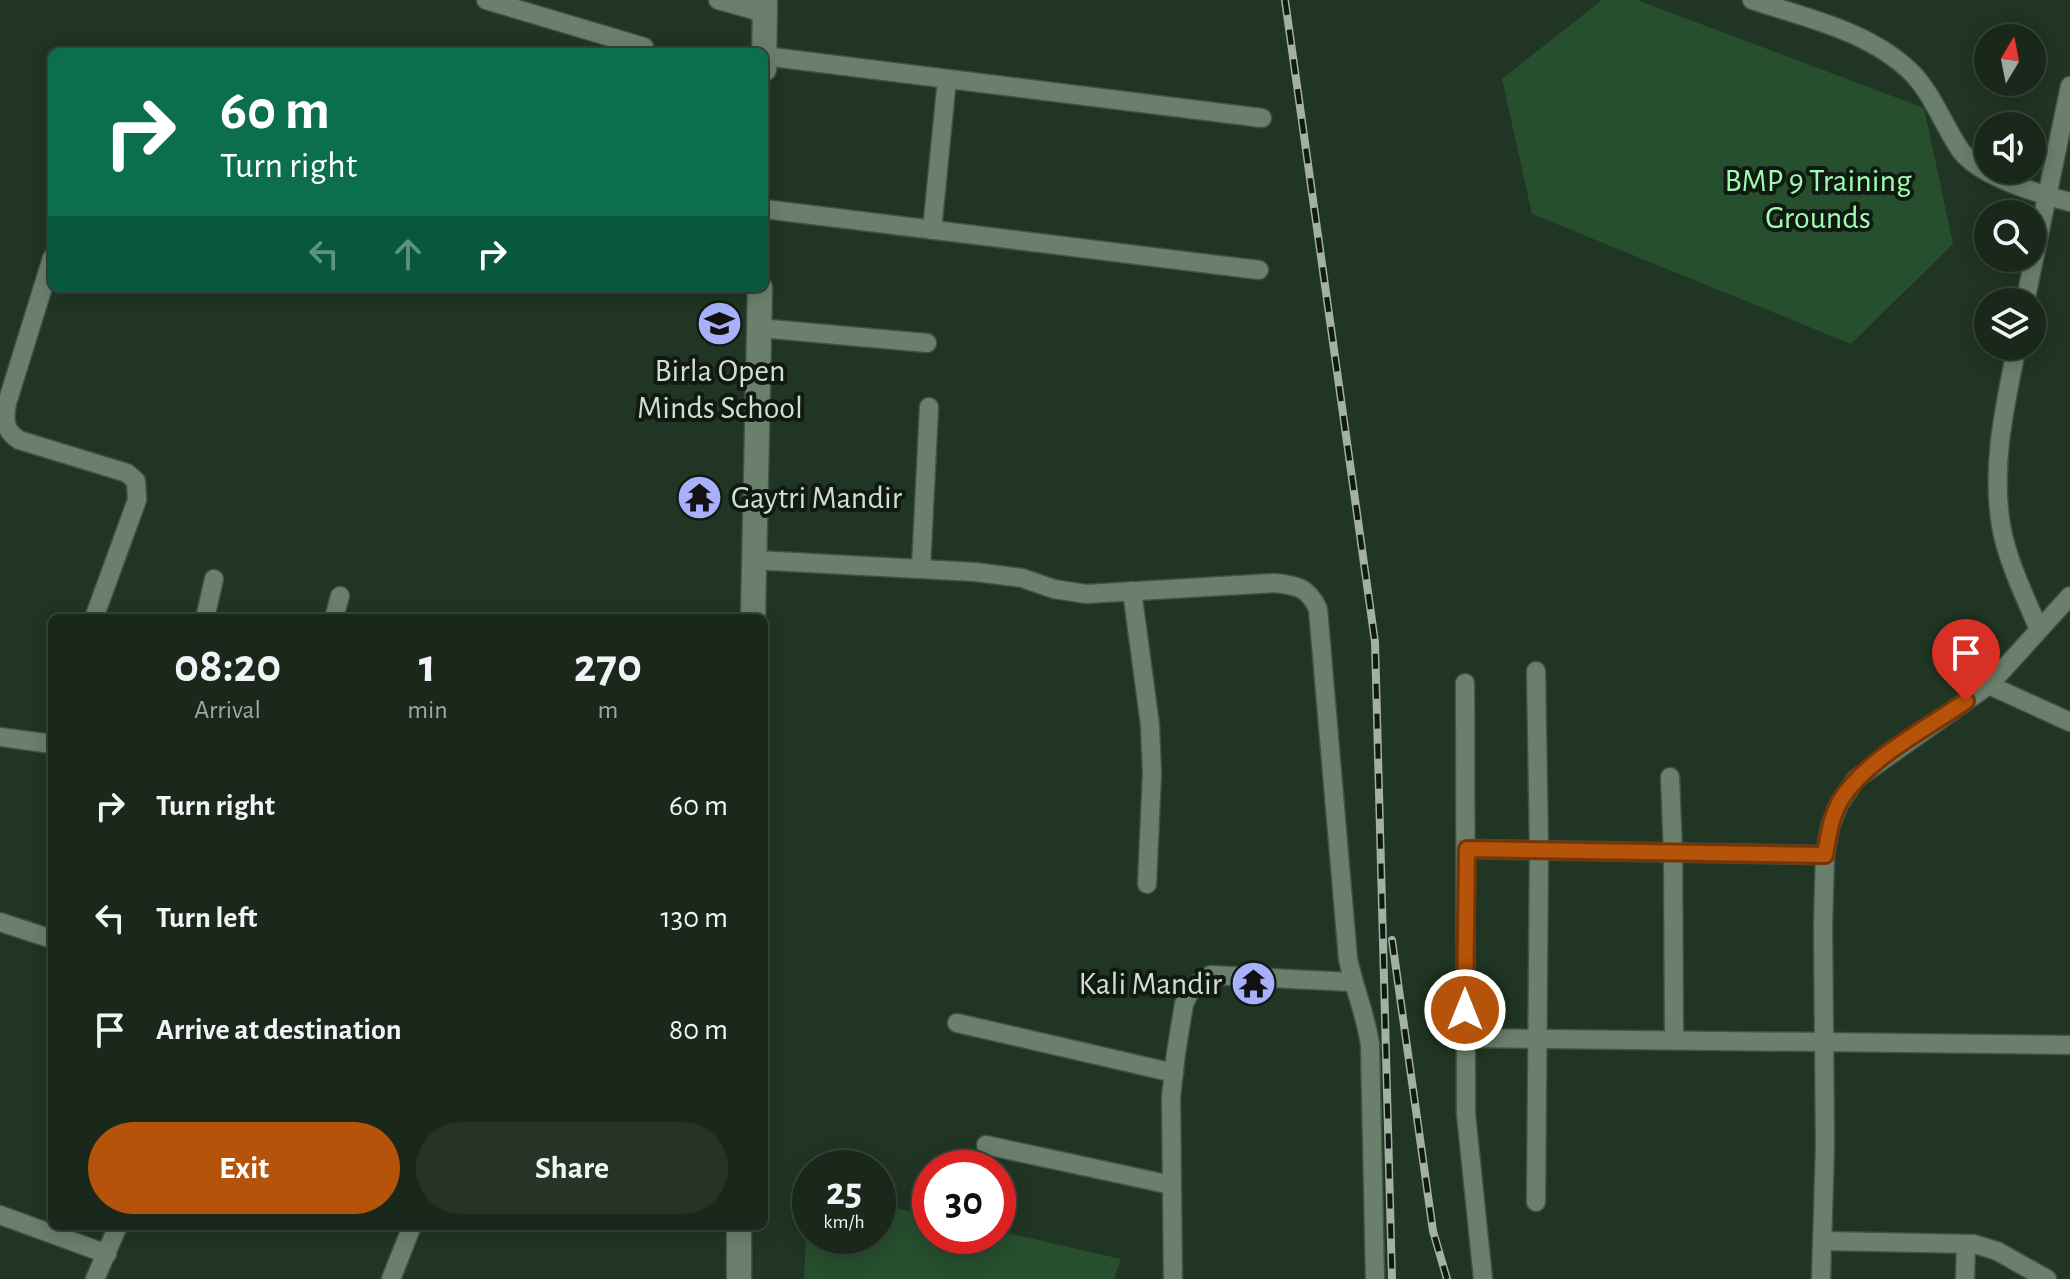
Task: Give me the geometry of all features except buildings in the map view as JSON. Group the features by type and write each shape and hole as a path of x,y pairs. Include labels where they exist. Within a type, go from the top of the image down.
{"main road":[{"path":"764,48 765,6"},
{"path":"753,614 760,292"},
{"path":"739,1230 739,1279"}],"street":[{"path":"486,0 644,47"},
{"path":"718,0 765,6"},
{"path":"1752,0 1846,31 1879,47 1911,72 1933,98 1959,149 1972,164 2046,196 2070,202"},
{"path":"768,57 1262,118"},
{"path":"932,230 947,79"},
{"path":"2028,288 2070,86"},
{"path":"768,210 1259,270"},
{"path":"48,271 4,421 9,433 19,440 127,473 136,481 137,500 95,614"},
{"path":"759,328 927,343"},
{"path":"2014,360 2000,431 1998,493 2001,527 2010,560 2039,630"},
{"path":"921,568 929,407"},
{"path":"755,560 921,568 1022,578 1070,592 1274,583 1297,585 1311,594 1318,609 1348,959 1352,982 1366,1019 1370,1045 1375,1279"},
{"path":"206,614 214,579"},
{"path":"1132,591 1150,725 1152,774 1147,884"},
{"path":"335,614 340,596"},
{"path":"1821,1279 1825,855 1830,827 1839,804 1856,779 1989,685 2070,596"},
{"path":"1536,671 1539,850 1536,1202"},
{"path":"1465,683 1466,1114 1483,1279"},
{"path":"1989,685 2070,722"},
{"path":"0,737 48,742"},
{"path":"1670,777 1674,1040"},
{"path":"1467,849 1825,855"},
{"path":"0,922 48,938"},
{"path":"1173,1279 1171,1097 1184,1004 1192,987 1211,975 1352,982"},
{"path":"957,1023 1174,1073"},
{"path":"1465,1038 2070,1045"},
{"path":"986,1145 1171,1185"},
{"path":"0,1215 107,1254"},
{"path":"95,1279 116,1230"},
{"path":"391,1279 410,1230"},
{"path":"1823,1241 1966,1244 1997,1251 2047,1279"},
{"path":"1965,1279 1966,1244"}],"green space":[{"name":"BMP 9 Training Grounds","path":"1602,0 1637,0 1924,108 1953,244 1851,344 1532,214 1502,79"},
{"path":"896,1208 912,1212 912,1254 1016,1254 1016,1235 1121,1259 1114,1279 804,1279 805,1254 896,1254"}],"railway":[{"path":"1285,0 1375,642 1392,1279"},
{"path":"1392,940 1433,1231 1447,1279"}],"place":[{"name":"Birla Open Minds School","path":"720,323"},
{"name":"Gaytri Mandir","path":"700,497"},
{"name":"Kali Mandir","path":"1253,983"}],"route":[{"path":"1465,1010 1467,849 1825,855 1830,827 1839,804 1856,779 1966,701"}]}
